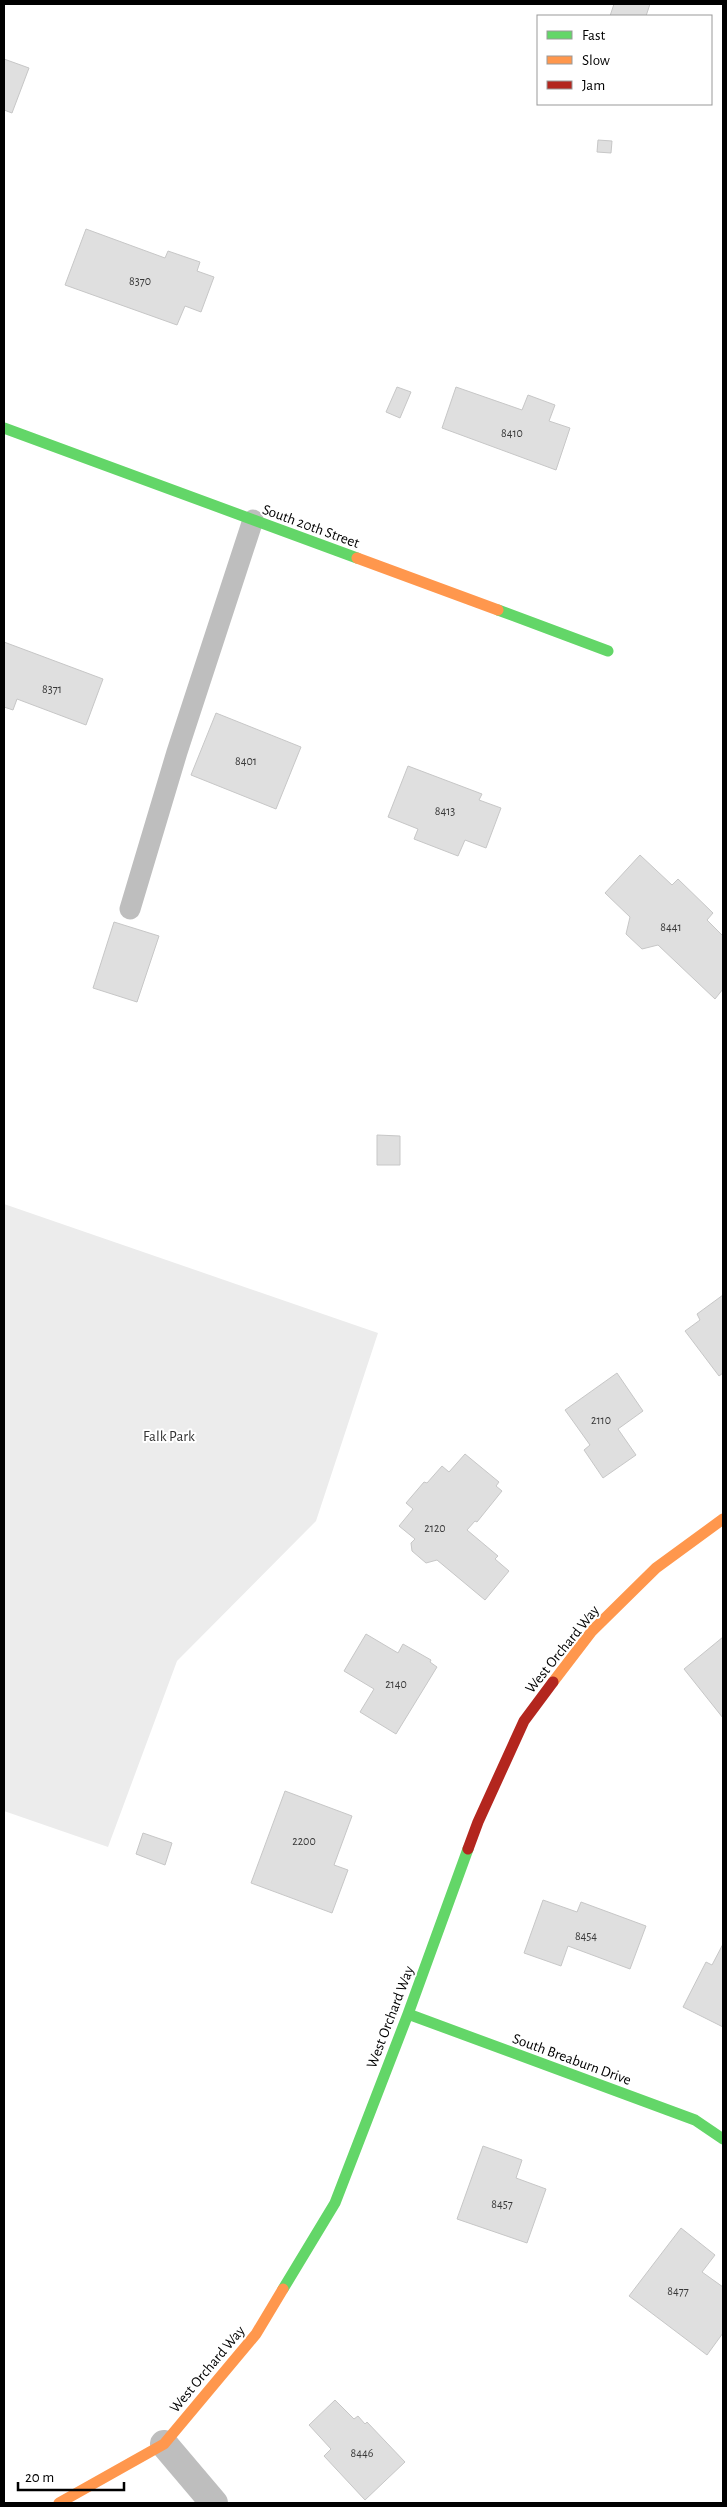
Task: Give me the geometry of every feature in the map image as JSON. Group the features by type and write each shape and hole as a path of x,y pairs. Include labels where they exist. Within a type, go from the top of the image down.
{"street":[{"name":"South 20th Street","path":"4,428 608,651"},
{"name":"West Orchard Way","path":"59,2503 164,2444 256,2334 335,2203 408,2014 478,1822 524,1721 592,1630 656,1568 723,1519"},
{"name":"South Breaburn Drive","path":"408,2014 695,2120 723,2139"},
{"path":"164,2444 214,2503"}],"lane":[{"path":"130,909 180,743 254,520"}],"green space":[{"name":"Falk Park","path":"4,1204 378,1333 316,1521 177,1661 108,1847 4,1811"}],"building":[{"path":"614,4 650,4 646,15 610,15"},
{"path":"4,59 29,68 12,113 4,110"},
{"path":"598,140 612,141 611,153 597,152"},
{"path":"86,229 165,258 168,251 200,262 197,271 214,277 201,312 185,306 177,325 65,285"},
{"path":"397,387 411,392 400,418 386,412"},
{"path":"456,387 522,410 528,395 555,405 549,421 570,428 556,470 442,428"},
{"path":"4,642 103,679 86,725 17,699 13,710 4,707"},
{"path":"216,713 301,747 276,809 191,775"},
{"path":"408,766 482,794 479,800 501,808 486,848 465,840 458,856 414,839 418,829 388,817"},
{"path":"640,855 672,885 678,879 713,913 707,920 723,936 723,989 715,999 658,945 642,949 626,934 630,917 605,893"},
{"path":"114,922 159,936 137,1002 93,988"},
{"path":"377,1135 400,1136 400,1165 377,1165"},
{"path":"723,1295 723,1373 719,1376 685,1331 700,1320 697,1314"},
{"path":"617,1373 643,1411 618,1429 636,1455 603,1478 584,1450 590,1445 565,1410"},
{"path":"465,1454 499,1482 496,1486 502,1491 477,1522 475,1521 467,1530 498,1556 495,1559 509,1571 485,1600 437,1560 426,1563 412,1551 411,1543 415,1539 399,1526 413,1509 406,1503 424,1482 427,1483 442,1466 449,1472"},
{"path":"366,1634 398,1653 403,1644 431,1660 430,1662 437,1667 396,1734 360,1712 374,1689 344,1671"},
{"path":"723,1637 723,1718 684,1669"},
{"path":"285,1791 352,1816 334,1865 348,1870 332,1913 251,1883"},
{"path":"143,1833 172,1843 165,1865 136,1854"},
{"path":"543,1900 577,1912 581,1902 646,1926 630,1969 568,1946 561,1966 524,1953"},
{"path":"723,1944 723,2027 683,2007 706,1962 712,1965"},
{"path":"483,2146 522,2160 516,2178 546,2189 527,2243 457,2219"},
{"path":"681,2228 715,2255 702,2272 723,2287 723,2333 707,2355 629,2296"},
{"path":"335,2400 354,2419 358,2416 365,2424 367,2422 405,2462 365,2500 324,2456 331,2449 309,2425"}],"traffic: fast":[{"path":"4,428 357,558"},
{"path":"498,610 608,651"},
{"path":"283,2289 335,2203 408,2014 468,1849"},
{"path":"408,2014 695,2120 723,2139"}],"traffic: slow":[{"path":"357,558 498,610"},
{"path":"553,1682 592,1631 656,1568 723,1519"},
{"path":"59,2503 164,2444 256,2334 283,2289"}],"traffic: jam":[{"path":"468,1849 478,1822 524,1721 553,1682"}]}
